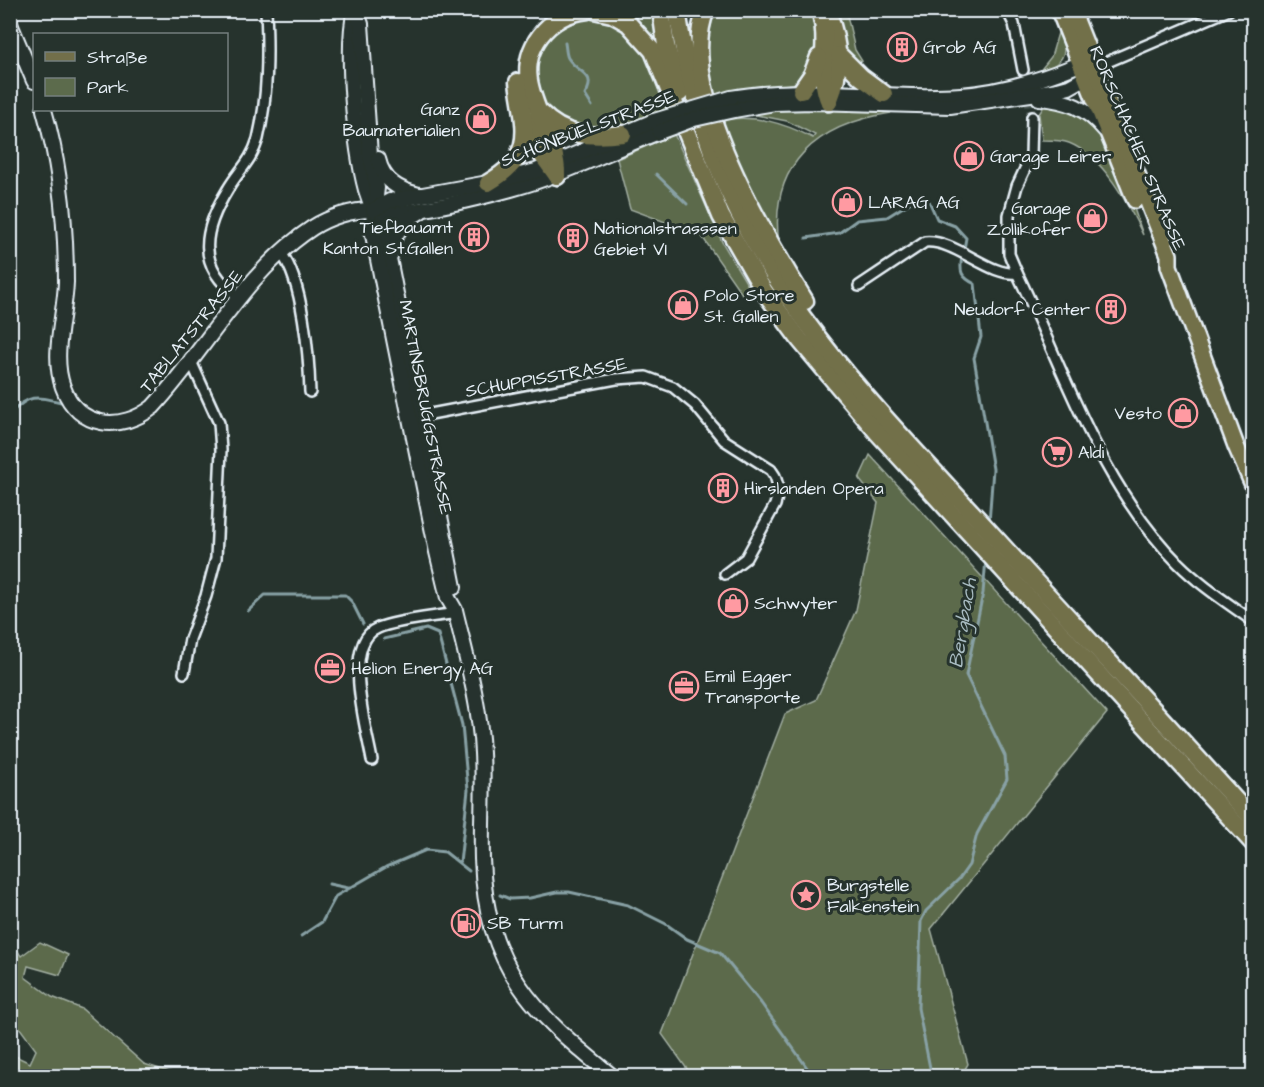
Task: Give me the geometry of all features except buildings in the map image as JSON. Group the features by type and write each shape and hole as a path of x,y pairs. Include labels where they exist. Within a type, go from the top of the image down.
{"highway":[{"path":"550,10 530,33 520,53 518,73 555,168"},
{"path":"488,183 508,168 520,152 531,108 528,74 535,43 555,21 588,10"},
{"path":"594,10 612,14 628,23 653,51 700,169 749,268 780,315 836,384 1254,844"},
{"path":"661,10 666,45 700,169"},
{"path":"676,10 695,99 729,193 777,280 809,325 864,393 1254,821"},
{"path":"706,10 699,32 699,59 704,86 731,164 769,243 864,393"},
{"path":"819,10 826,19 838,55 838,75 829,95"},
{"path":"801,91 819,59 826,19"},
{"path":"826,19 829,95"},
{"path":"838,55 861,77 884,94"},
{"path":"531,108 553,124 572,133 590,136 623,134"}],"main road":[{"name":"MARTINSBRUGGSTRASSE","path":"355,10 361,24 368,122 376,188 372,230 416,419"},
{"name":"MARTINSBRUGGSTRASSE","path":"355,10 350,28 354,107 366,189 373,210 383,228 437,552 448,598 455,612 482,739 482,857 488,918 502,956 519,988 533,1006 571,1043 612,1077"},
{"name":"RORSCHACHER STRASSE","path":"1059,10 1169,255 1169,266 1228,426 1254,487"},
{"name":"RORSCHACHER STRASSE","path":"1072,10 1086,70 1106,131 1161,260 1169,266"},
{"path":"10,24 33,79"},
{"name":"SCHÖNBÜELSTRASSE","path":"373,210 393,214 426,201 488,183 555,168 657,127 733,104 801,91 950,106 1025,97 1070,87 1086,70"},
{"name":"SCHÖNBÜELSTRASSE","path":"733,104 775,103 829,95 934,96 981,93 1086,70"},
{"path":"1025,97 1068,102 1096,119 1106,131"},
{"name":"TABLATSTRASSE","path":"44,111 54,150 64,226 66,285 59,373 70,402 88,417 101,422 117,424 132,421 153,407 239,297 300,236 324,221 341,215 373,210"},
{"name":"MARTINSBRUGGSTRASSE","path":"368,122 380,171 397,188 426,201 394,237 391,248 392,274"},
{"name":"SCHÖNBÜELSTRASSE","path":"426,201 510,189 623,134 657,127"}],"street":[{"path":"239,297 225,286 214,270 206,243 213,216 228,189 249,162 257,139 266,87 266,10"},
{"path":"1007,10 1014,24 1023,70"},
{"path":"1086,70 1229,10"},
{"path":"1032,117 1031,156 1014,194 1008,221 1009,254 1017,273 1101,452 1129,502 1178,563 1218,597 1254,622"},
{"path":"859,286 925,242 932,241 1004,272 1017,273"},
{"path":"281,253 290,267 296,288 307,345 310,392"},
{"path":"184,673 190,639 206,596 216,558 222,450 219,423 190,359"},
{"name":"SCHUPPISSTRASSE","path":"416,419 616,379 646,377 672,387 694,405 724,440 771,470 778,482 778,498 746,558 725,574"},
{"path":"372,760 357,670 363,643 377,628 455,612"}],"green space":[{"path":"612,11 652,11 659,52"},
{"path":"715,11 813,11 818,32 816,50 809,66 797,83 713,95 704,51"},
{"path":"833,11 846,11 855,50 862,61 854,64 846,49"},
{"path":"592,15 624,29 644,50 658,78 668,111 624,127 597,130 570,125 546,110 535,86 536,59 541,47 548,35 569,19"},
{"path":"1058,33 1064,47 1062,58 1053,66 1039,72 1051,57"},
{"path":"1046,103 1073,108 1086,116 1098,129 1117,164 1143,235 1114,183 1093,159 1069,143 1042,140 1039,114"},
{"path":"822,107 891,113 841,127 821,138 804,153 790,170 782,191 778,216 779,244 749,192 722,120 746,118 769,121 813,138 815,135 787,121 746,113"},
{"path":"674,134 722,242 750,289 742,294 701,235 630,209 617,159"},
{"path":"870,455 1107,713 931,929 968,1064 961,1076 692,1076 662,1034 785,714 816,700 856,610 878,503 859,479"},
{"path":"11,941 21,956 40,942 68,955 60,975 28,966 25,977 52,997 82,1009 144,1064 182,1076 11,1076 11,1054 30,1063 36,1050 11,1016"}],"waterway":[{"name":"Bergbach","path":"565,43 568,58 588,78 585,95 592,106"},
{"name":"Bergbach","path":"656,174 687,204"},
{"name":"Bergbach","path":"806,238 839,233 857,220 887,217 916,199 929,201 937,219 955,226 966,238 964,249"},
{"name":"Bergbach","path":"962,257 962,274 975,284 981,337 974,358 993,469 989,523"},
{"path":"10,414 22,403 33,398 61,402"},
{"name":"Bergbach","path":"930,1076 918,1008 921,921 926,911 959,879 969,865 977,834 1007,779 1005,756 966,675 983,593 986,559"},
{"path":"248,611 265,595 345,595 352,602 363,624"},
{"path":"384,639 426,629 438,634 462,725 468,790 460,863"},
{"path":"301,936 322,922 336,896 386,867 426,850 445,852 469,871"},
{"path":"329,884 348,888"},
{"path":"500,895 510,899 569,892 628,905 666,924 687,939 720,953 761,1003 813,1076"}],"tunnel":[{"path":"1023,70 1032,117"}],"place":[{"name":"Grob AG","path":"902,47"},
{"name":"Ganz Baumaterialien","path":"481,119"},
{"name":"Garage Leirer","path":"969,156"},
{"name":"LARAG AG","path":"847,202"},
{"name":"Garage Zollikofer","path":"1092,218"},
{"name":"Tiefbauamt Kanton St.Gallen","path":"474,237"},
{"name":"Nationalstrasssen Gebiet VI","path":"573,238"},
{"name":"Polo Store St. Gallen","path":"683,305"},
{"name":"Neudorf Center","path":"1111,309"},
{"name":"Vesto","path":"1183,413"},
{"name":"Aldi","path":"1057,452"},
{"name":"Hirslanden Opera","path":"723,488"},
{"name":"Schwyter","path":"733,603"},
{"name":"Helion Energy AG","path":"330,668"},
{"name":"Emil Egger Transporte","path":"684,686"},
{"name":"Burgstelle Falkenstein","path":"806,895"},
{"name":"SB Turm","path":"466,923"}]}
